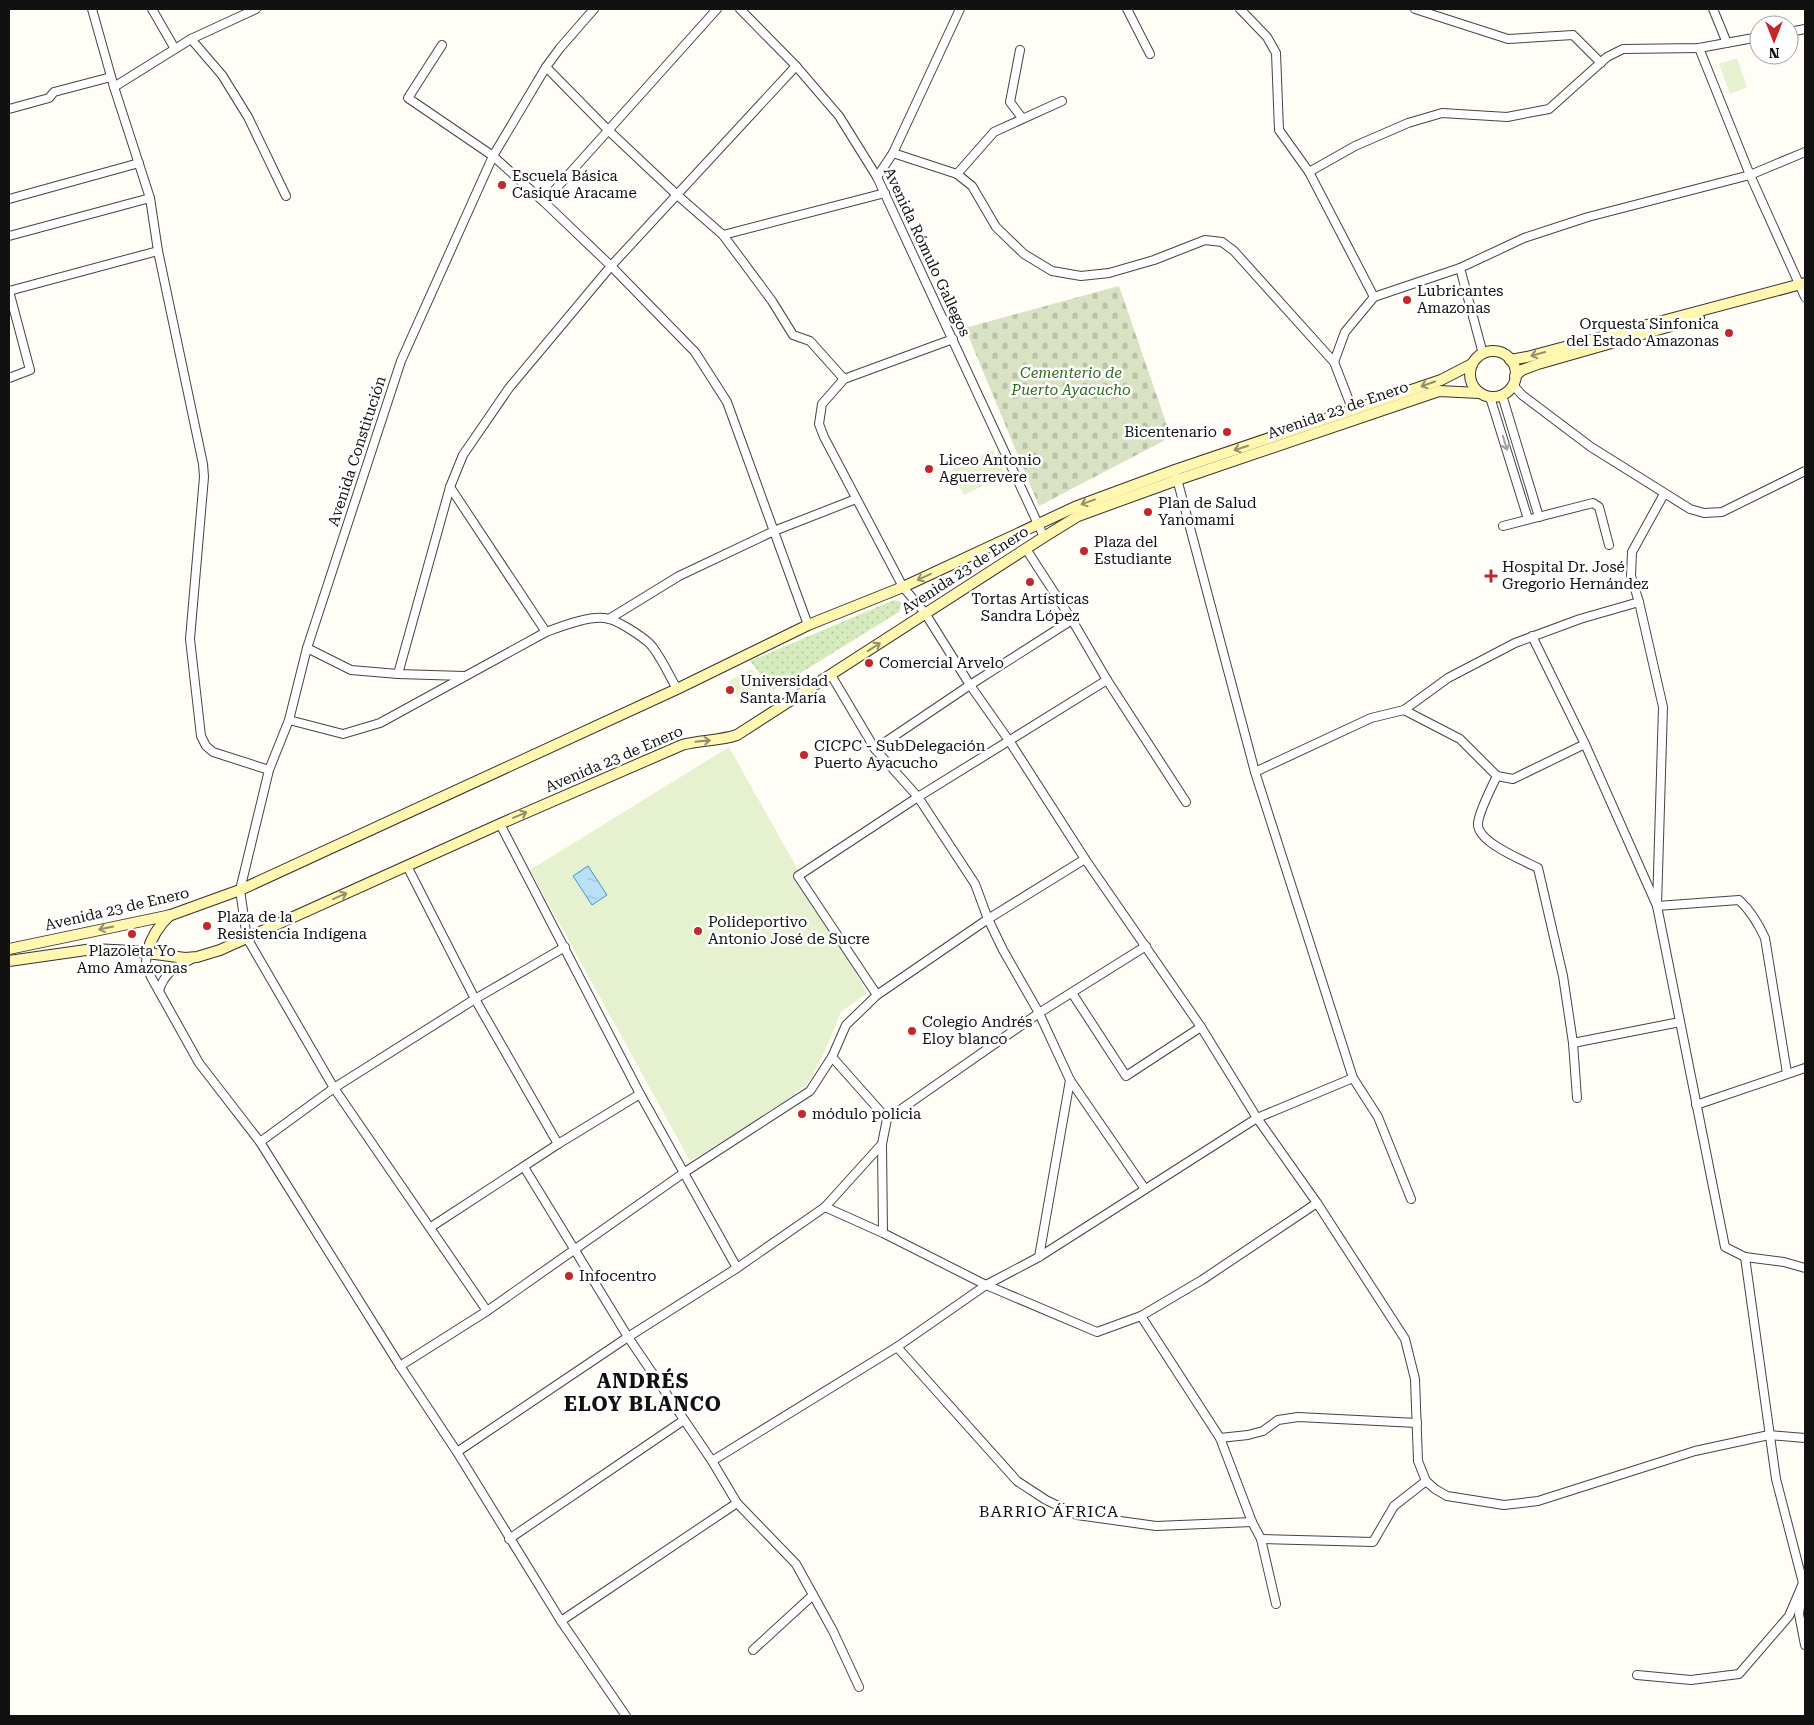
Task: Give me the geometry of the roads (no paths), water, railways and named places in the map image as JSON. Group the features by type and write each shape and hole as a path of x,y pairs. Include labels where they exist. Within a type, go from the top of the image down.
{"main road":[{"path":"1510,360 1803,289"},
{"path":"1502,395 1522,370 1538,364 1803,289"},
{"path":"1483,354 1498,352 1510,360 1513,365 1514,381"},
{"name":"Avenida 23 de Enero","path":"9,961 92,949 197,957 220,950 500,824 682,745 699,741 722,740 737,735 1078,516 1176,475 1441,380 1472,364 1483,354"},
{"path":"1472,364 1471,383 1479,393"},
{"name":"Avenida 23 de Enero","path":"9,949 171,915 240,890 676,689 808,625 903,587 1075,506 1439,391 1479,393 1490,397 1502,395"},
{"path":"147,953 149,944 161,923 171,915"},
{"path":"156,932 156,940 160,949 173,956"}],"street":[{"path":"92,9 114,87 150,198 158,251 203,464 204,477 190,639 201,736 206,746 212,752 269,770"},
{"path":"152,9 175,49"},
{"path":"114,87 191,39 256,9"},
{"name":"Avenida Constitución","path":"247,938 240,890 269,770 289,720 307,648 401,361 493,156 546,67 594,9"},
{"path":"544,202 717,9"},
{"name":"Avenida Rómulo Gallegos","path":"740,9 796,66 839,116 877,177 1044,537"},
{"path":"877,177 893,152 960,9"},
{"path":"1127,9 1150,54"},
{"path":"1240,9 1267,36 1276,53 1279,130 1309,172 1374,297"},
{"path":"1415,9 1508,39 1573,35 1601,63"},
{"path":"1712,9 1727,43"},
{"path":"191,39 222,75 248,117 286,196"},
{"path":"1309,172 1364,142 1408,123 1442,113 1508,117 1549,109 1607,57 1624,49 1699,48 1749,39"},
{"path":"442,45 408,98 493,156 611,266 695,352 727,402 808,625"},
{"path":"1699,48 1750,175 1803,289"},
{"path":"1020,50 1010,102 1022,118"},
{"path":"398,674 450,487 464,455 509,388 611,266 796,66"},
{"path":"546,67 608,130 723,235 772,300 794,335 810,341 844,379"},
{"path":"9,109 49,98 54,92 111,77"},
{"path":"957,174 994,132 1062,101"},
{"path":"893,152 957,174 972,186 996,227 1024,254 1052,271 1082,276 1109,273 1154,260 1205,240 1222,242 1234,251 1334,362 1353,411"},
{"path":"1334,362 1345,332 1374,297 1460,268 1524,238 1588,217 1750,175 1805,152"},
{"path":"9,199 139,163"},
{"path":"723,235 884,193"},
{"path":"9,236 150,198"},
{"path":"9,378 30,370 9,291 158,251"},
{"path":"1460,268 1483,354"},
{"path":"953,338 844,379 822,404 819,424 824,437 903,587 925,613 970,685 1010,742 1085,859 1201,1027 1258,1118 1317,1203 1405,1339 1416,1379 1418,1461 1426,1481 1447,1496 1504,1505 1538,1501 1695,1451 1770,1435 1805,1438"},
{"path":"1514,381 1587,444 1690,509 1704,513 1722,512 1805,471"},
{"path":"1502,395 1539,517"},
{"path":"1490,397 1528,519"},
{"path":"1176,475 1255,772 1353,1078 1378,1117 1411,1199"},
{"path":"450,487 546,632"},
{"path":"1657,906 1663,707 1639,602 1631,576 1632,552 1664,494"},
{"path":"289,720 342,734 380,723 546,632 564,625 586,620 608,619 679,576 774,532 856,499"},
{"path":"1503,526 1593,503 1599,506 1609,545"},
{"path":"1026,549 1186,802"},
{"path":"1255,772 1371,718 1404,710 1448,678 1515,643 1580,619 1639,602"},
{"path":"608,619 650,643 676,689"},
{"path":"875,749 1072,620"},
{"path":"1532,636 1585,744 1657,906 1725,1247 1744,1256 1784,1262 1805,1268"},
{"path":"307,648 351,670 398,674 466,676"},
{"path":"832,675 875,749 918,797 975,884 988,920 1039,1013 1070,1080 1145,1189"},
{"path":"877,995 798,876 918,797 1108,680"},
{"path":"1404,710 1460,739 1496,776 1513,779 1585,744"},
{"path":"1496,776 1478,824 1482,836 1498,848 1538,868 1563,976 1573,1043 1577,1098"},
{"path":"500,824 640,1094 737,1268"},
{"path":"400,1366 487,1311 685,1172 810,1091 832,1057 846,1025 877,995 988,920 1085,859"},
{"path":"407,866 475,999 558,1144"},
{"path":"1657,906 1739,900 1747,907 1765,938 1787,1073"},
{"path":"247,938 334,1088 487,1311"},
{"path":"883,1232 882,1144 887,1119 1039,1013 1146,946"},
{"path":"260,1142 334,1088 475,999 565,947"},
{"path":"147,953 146,963 151,977 199,1063 260,1142 400,1366 457,1452 561,1621 626,1716"},
{"path":"159,991 167,974 177,966 197,957"},
{"path":"1072,993 1126,1076 1201,1027"},
{"path":"1573,1043 1680,1022"},
{"path":"832,1057 887,1119"},
{"path":"1696,1105 1805,1068"},
{"path":"712,1461 897,1347 986,1285 1039,1257 1258,1118 1353,1078"},
{"path":"1039,1257 1070,1080"},
{"path":"431,1227 558,1144 640,1094"},
{"path":"457,1452 628,1337 737,1268 825,1207 882,1144"},
{"path":"524,1167 628,1337 712,1461 737,1503 796,1564 859,1687"},
{"path":"825,1207 883,1232 986,1285 1098,1332 1141,1316 1202,1280 1317,1203"},
{"path":"1744,1256 1776,1479 1804,1582 1799,1614 1805,1645"},
{"path":"1141,1316 1220,1438 1252,1522 1261,1539 1276,1604"},
{"path":"897,1347 1017,1481 1046,1500 1077,1516 1156,1526 1252,1522"},
{"path":"1220,1438 1248,1435 1263,1431 1278,1420 1298,1416 1417,1423"},
{"path":"509,1539 684,1420"},
{"path":"1261,1539 1373,1542 1394,1506 1426,1481"},
{"path":"561,1621 737,1503"},
{"path":"1637,1675 1691,1680 1739,1674 1789,1616 1804,1582"},
{"path":"753,1650 813,1595"}],"water":[{"path":"588,866 607,895 592,905 573,876"}],"place":[{"name":"Escuela Básica Casique Aracame","path":"502,185"},
{"name":"Lubricantes Amazonas","path":"1407,300"},
{"name":"Orquesta Sinfonica del Estado Amazonas","path":"1729,333"},
{"name":"Bicentenario","path":"1227,432"},
{"name":"Liceo Antonio Aguerrevere","path":"929,469"},
{"name":"Plan de Salud Yanomami","path":"1148,512"},
{"name":"Plaza del Estudiante","path":"1084,551"},
{"name":"Hospital Dr. José Gregorio Hernández","path":"1491,576"},
{"name":"Tortas Artísticas Sandra López","path":"1030,582"},
{"name":"Comercial Arvelo","path":"869,663"},
{"name":"Universidad Santa María","path":"730,690"},
{"name":"CICPC - SubDelegación Puerto Ayacucho","path":"804,755"},
{"name":"Plaza de la Resistencia Indígena","path":"207,926"},
{"name":"Polideportivo Antonio José de Sucre","path":"698,931"},
{"name":"Plazoleta Yo Amo Amazonas","path":"132,934"},
{"name":"Colegio Andrés Eloy blanco","path":"912,1031"},
{"name":"módulo policia","path":"802,1114"},
{"name":"Infocentro","path":"569,1276"}],"district":[{"name":"ANDRÉS ELOY BLANCO","path":"643,1392"},
{"name":"BARRIO ÁFRICA","path":"1049,1511"}],"park label":[{"name":"Cementerio de Puerto Ayacucho","path":"1071,382"}]}
